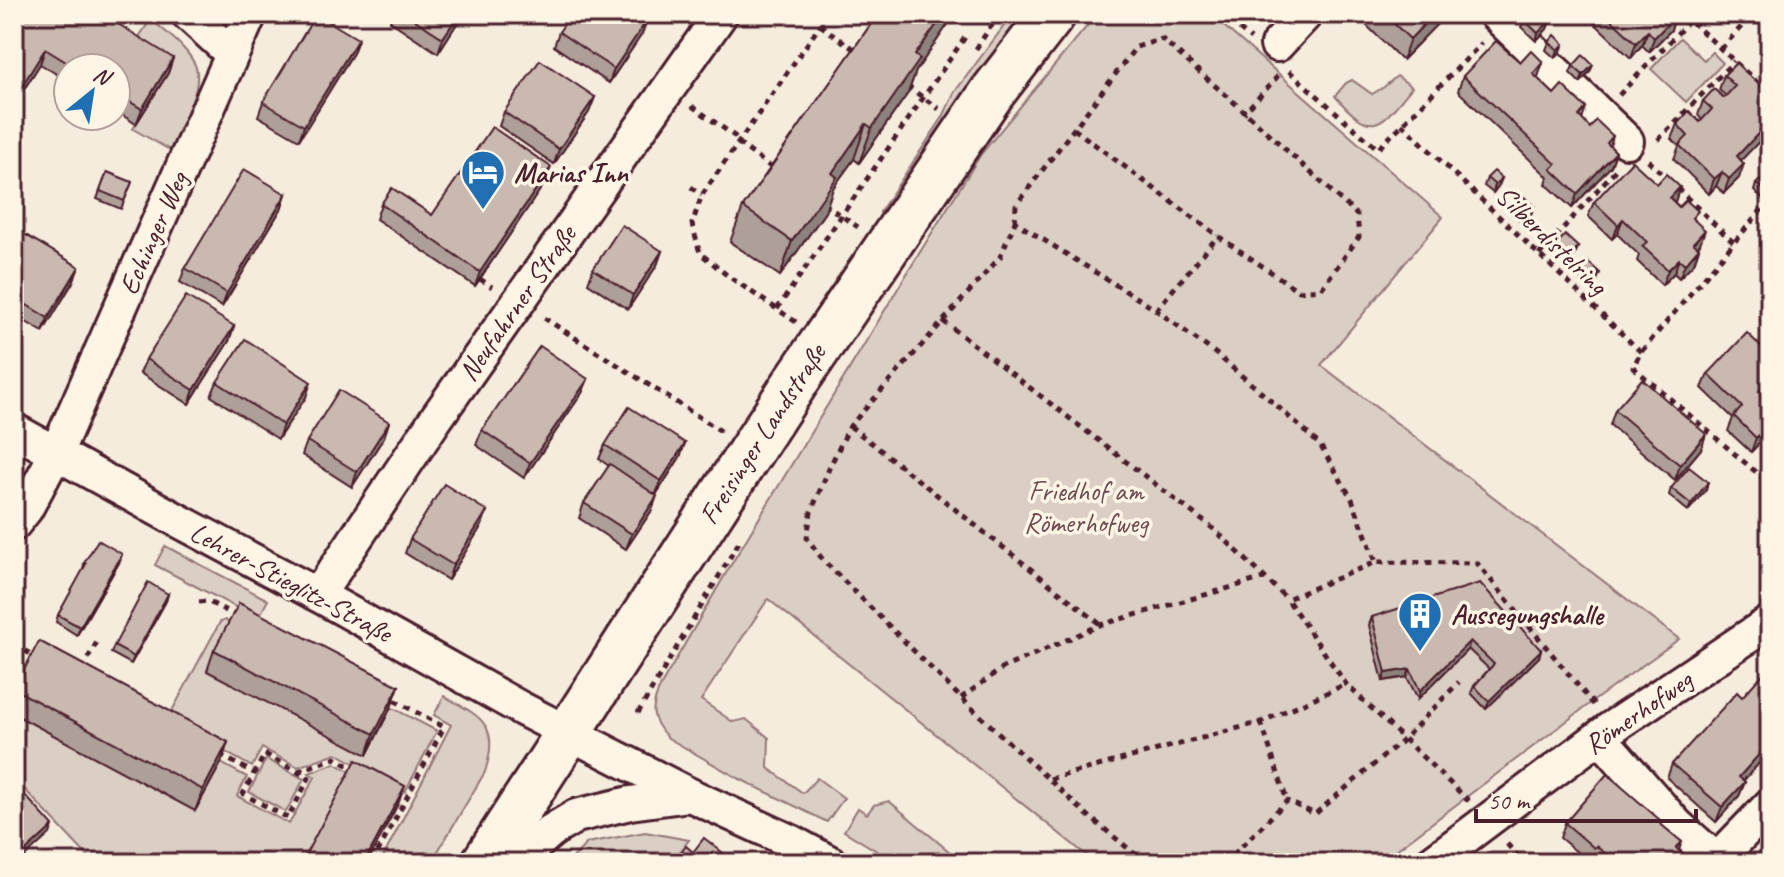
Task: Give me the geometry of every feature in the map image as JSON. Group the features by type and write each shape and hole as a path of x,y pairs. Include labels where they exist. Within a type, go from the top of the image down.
{"street":[{"path":"188,14 232,54"},
{"name":"Echinger Weg","path":"14,524 26,509 56,453 250,14"},
{"name":"Neufahrner Straße","path":"318,595 435,420 721,14"},
{"name":"Freisinger Landstraße","path":"484,863 882,252 992,93 1053,14"},
{"path":"1275,57 1306,14"},
{"path":"1499,18 1635,148"},
{"name":"Lehrer-Stieglitz-Straße","path":"14,430 522,709 831,863"},
{"name":"Römerhofweg","path":"1431,863 1606,732 1770,622"},
{"path":"1606,732 1677,825 1718,862 1770,805"},
{"path":"509,863 517,861 551,831 576,816 630,803 690,795"}],"path":[{"path":"813,14 861,54"},
{"path":"800,325 700,253 692,224 702,195 828,14"},
{"path":"1221,14 1275,57 1378,149 1499,18"},
{"path":"1683,14 1770,94"},
{"path":"1721,49 1753,14"},
{"path":"1601,115 1690,20"},
{"path":"777,309 968,33"},
{"path":"1074,129 1218,236 1299,291 1321,289 1359,237 1357,215 1162,39 1136,47 1016,205 1015,222 1000,257 850,426 811,512 807,538 823,560 961,698 1085,813 1146,863"},
{"path":"1245,112 1275,57"},
{"path":"1539,255 1635,148 1734,61"},
{"path":"906,85 939,109"},
{"path":"691,106 779,173"},
{"name":"Silberdistelring","path":"1402,124 1641,352"},
{"path":"1635,148 1734,243"},
{"path":"691,187 702,195"},
{"path":"1770,200 1641,352 1633,367 1770,484"},
{"path":"823,203 862,230"},
{"path":"1015,222 1156,310 1215,353 1320,445 1352,499 1376,562"},
{"path":"1156,310 1218,236"},
{"path":"543,317 728,436"},
{"path":"943,321 1215,530 1287,599 1346,684 1466,798"},
{"path":"850,426 1100,625"},
{"path":"1287,599 1376,562 1477,563 1595,705 1606,732"},
{"path":"961,698 1003,668 1100,625 1265,578"},
{"path":"199,602 207,601 248,622"},
{"path":"77,679 97,642"},
{"path":"14,645 46,662"},
{"path":"1261,722 1287,801 1315,814 1403,740 1459,682"},
{"path":"1049,780 1261,722 1346,684"},
{"path":"372,863 444,727 381,693"},
{"path":"214,752 254,773"},
{"path":"265,754 309,778 288,818 243,794 254,773 265,754"},
{"path":"298,771 335,758 359,771"},
{"path":"394,791 406,798"},
{"path":"1225,863 1287,801"}],"green space":[{"path":"1013,14 1024,14 969,87 883,213 880,212 943,117 954,93"},
{"name":"Friedhof am Römerhofweg","path":"1097,14 1210,14 1443,217 1321,365 1679,639 1379,863 1096,863 768,599 701,700 733,722 746,719 769,738 768,768 803,793 817,778 844,798 827,822 736,777 668,738 655,719 655,700 661,685 981,154"},
{"path":"151,19 187,52 197,74 190,108 170,150 133,129 168,73 131,49"},
{"path":"1680,38 1704,60 1712,52 1723,63 1686,102 1651,69"},
{"path":"1397,76 1412,87 1392,111 1376,123 1359,119 1335,96 1352,80 1372,94"},
{"path":"165,546 268,600 258,619 155,565"},
{"path":"225,620 367,754 391,707 437,731 405,792 336,753 298,767 262,748 252,767 167,720 220,622"},
{"path":"444,696 478,717 489,733 485,772 431,863 380,863 451,725 434,715"},
{"path":"14,714 195,811 221,763 247,777 237,796 289,824 315,777 309,773 335,763 400,800 397,806 348,781 304,863 94,863 14,778"},
{"path":"266,759 304,779 286,812 249,792"},
{"path":"889,801 963,863 918,863 901,852 895,862 844,831 858,808 867,814 874,805"},
{"path":"645,832 689,840 671,863 568,863 587,843"}],"building":[{"path":"19,14 102,14 173,58 142,109 132,103 132,52 52,53 45,49 15,97 14,22"},
{"path":"316,14 358,39 304,126 263,102"},
{"path":"406,14 459,14 443,38"},
{"path":"571,14 639,14 647,20 614,69 559,32"},
{"path":"878,14 944,14 915,55 920,59 872,128 866,124 832,173 837,177 792,241 743,207"},
{"path":"1384,14 1434,14 1410,39"},
{"path":"1530,14 1541,14 1550,21 1538,33 1524,20"},
{"path":"1605,14 1676,15 1654,38 1648,31 1636,43"},
{"path":"1555,35 1564,44 1558,50 1549,42"},
{"path":"1496,41 1520,62 1531,50 1543,62 1533,74 1554,94 1562,85 1586,108 1579,116 1590,128 1596,120 1613,136 1607,143 1616,152 1577,194 1551,169 1556,164 1463,76"},
{"path":"1583,55 1593,65 1583,75 1573,66"},
{"path":"540,60 595,97 559,149 504,112"},
{"path":"1736,63 1770,95 1770,121 1737,156 1744,164 1729,179 1722,172 1714,179 1679,145 1688,136 1677,124 1689,111 1700,122 1712,109 1703,101 1714,89 1724,98 1735,86 1724,75"},
{"name":"Marias Inn","path":"492,127 551,167 480,272 381,204 392,188 432,215"},
{"path":"1632,161 1657,184 1666,174 1680,187 1670,198 1679,207 1686,200 1698,211 1692,218 1705,230 1693,243 1699,248 1685,264 1679,259 1668,270 1642,246 1647,242 1623,219 1618,225 1594,202"},
{"path":"244,169 286,194 227,293 185,268"},
{"path":"1494,171 1502,178 1495,185 1487,178"},
{"path":"107,172 132,182 124,201 100,191"},
{"path":"1767,172 1770,174 1770,187 1766,191 1756,184"},
{"path":"1522,195 1534,206 1525,215 1513,203"},
{"path":"622,225 662,251 633,295 593,269"},
{"path":"14,228 79,267 48,318 14,297"},
{"path":"1565,235 1578,247 1569,257 1556,245"},
{"path":"1587,261 1600,273 1592,281 1579,269"},
{"path":"186,296 234,326 194,390 146,359"},
{"path":"1747,333 1770,355 1770,380 1759,391 1770,401 1770,423 1756,438 1734,416 1742,407 1708,374"},
{"path":"245,339 311,382 283,425 217,382"},
{"path":"540,346 588,379 530,463 482,430"},
{"path":"1642,379 1706,434 1680,465 1615,410"},
{"path":"339,390 389,422 357,472 307,441"},
{"path":"629,407 685,443 661,481 605,445"},
{"path":"610,464 657,496 632,534 584,503"},
{"path":"1689,467 1708,482 1691,504 1671,488"},
{"path":"444,484 487,511 453,565 410,539"},
{"path":"98,540 122,554 80,627 58,615"},
{"path":"148,582 168,594 134,657 114,646"},
{"name":"Aussegungshalle","path":"1480,583 1541,650 1489,701 1474,686 1494,664 1470,641 1420,691 1410,669 1386,673 1372,617"},
{"path":"239,603 399,686 374,734 214,650"},
{"path":"39,641 228,742 203,790 14,689"},
{"path":"1770,666 1770,742 1739,777 1745,782 1722,807 1672,764 1737,692 1742,697"},
{"path":"356,760 405,786 364,863 301,863"},
{"path":"1607,774 1682,842 1676,848 1693,863 1617,863 1565,823"},
{"path":"14,783 53,826 17,859 14,855"},
{"path":"704,838 736,863 673,863 686,846 693,852"}],"place":[{"name":"Marias Inn","path":"483,211"},
{"name":"Aussegungshalle","path":"1420,653"}]}
